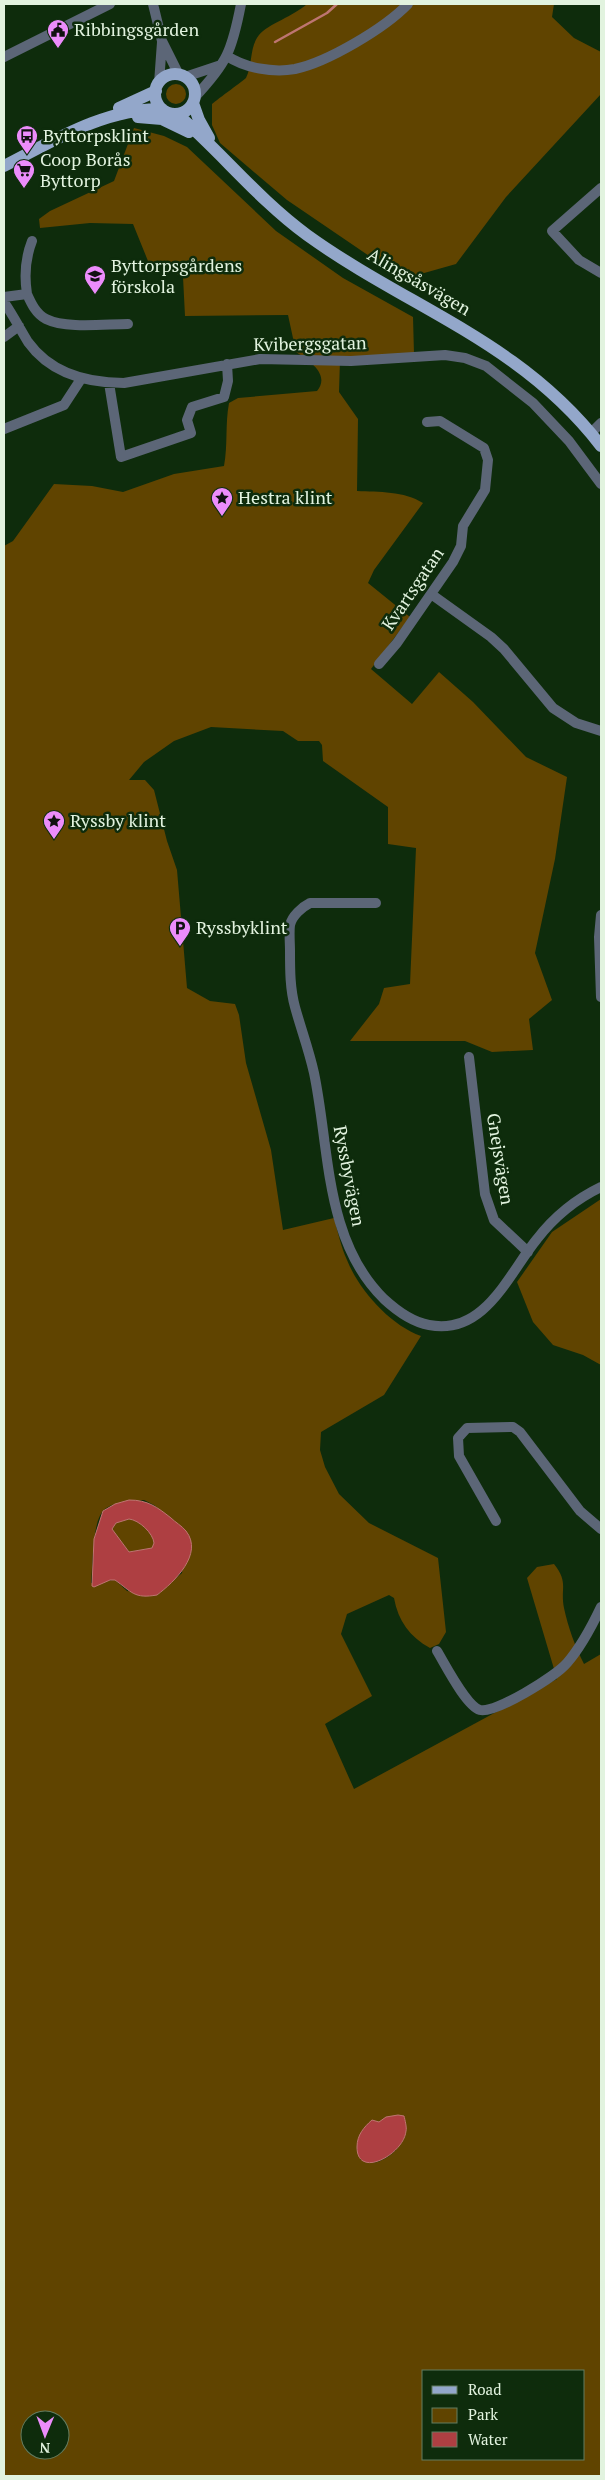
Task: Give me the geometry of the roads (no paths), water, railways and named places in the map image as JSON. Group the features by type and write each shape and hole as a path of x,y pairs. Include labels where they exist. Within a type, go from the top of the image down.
{"main road":[{"path":"168,76 182,76 193,86 194,100 186,110 177,114 162,109 156,101 157,87 168,76"},
{"name":"Alingsåsvägen","path":"93,123 102,115 157,87"},
{"name":"Alingsåsvägen","path":"194,100 199,120 215,152"},
{"name":"Alingsåsvägen","path":"4,166 93,123 129,111 162,109"},
{"name":"Alingsåsvägen","path":"177,114 215,152 306,234 361,270 451,321 506,355 545,386 591,433 601,446"},
{"name":"Alingsåsvägen","path":"93,123 134,117 162,119 180,126 215,152"}],"street":[{"path":"4,57 110,4"},
{"path":"153,4 162,41 182,76 221,65"},
{"path":"194,100 218,72 227,56 233,42 241,4"},
{"path":"227,56 235,61 265,69 294,69 329,55 378,30 408,4"},
{"path":"157,87 162,41"},
{"path":"601,188 552,231 579,260 601,273"},
{"path":"32,241 27,255 25,278 27,294 33,306 44,318 61,324 128,324"},
{"path":"4,297 27,294"},
{"name":"Kvibergsgatan","path":"4,302 29,343 52,366 81,379 109,383 124,383 227,364 260,360 351,361 445,355 477,361 523,394 552,422 601,484"},
{"path":"4,337 19,326"},
{"path":"109,383 121,457 191,433 187,420 192,407 224,397 228,380 227,364"},
{"path":"4,430 64,404 81,379"},
{"name":"Kvartsgatan","path":"379,664 397,643 453,562 460,546 462,526 485,490 488,460 484,448 440,421 427,422"},
{"path":"591,433 601,423"},
{"path":"430,594 504,648 553,708 576,723 601,731"},
{"name":"Ryssbyvägen","path":"376,903 315,902 304,906 290,924 290,966 295,1006 314,1075 326,1156 343,1235 370,1284 396,1310 430,1326 462,1322 478,1314 489,1304 516,1271 548,1226 562,1212 601,1187"},
{"path":"601,915 599,945 601,997"},
{"name":"Gnejsvägen","path":"469,1057 485,1194 494,1220 528,1252"},
{"path":"496,1522 458,1456 458,1438 467,1428 513,1428 520,1432 580,1511 601,1528"},
{"path":"437,1651 470,1703 479,1710 490,1710 544,1682 566,1664 601,1607"}],"water":[{"path":"129,1500 142,1501 152,1505 183,1527 191,1540 189,1558 185,1567 157,1595 143,1596 134,1594 115,1580 92,1586 94,1539 103,1511 115,1504","holes":["129,1519 141,1524 151,1535 154,1543 152,1548 129,1552 112,1529 116,1523"]},
{"path":"404,2116 406,2130 398,2148 381,2160 372,2163 364,2162 359,2157 357,2147 358,2139 364,2128 372,2120 379,2122 386,2117"}],"waterway":[{"path":"275,42 327,13 337,4"}],"place":[{"name":"Ribbingsgården","path":"58,49"},
{"name":"Byttorpsklint","path":"27,155"},
{"name":"Coop Borås Byttorp","path":"24,189"},
{"name":"Byttorpsgårdens förskola","path":"95,295"},
{"name":"Hestra klint","path":"222,517"},
{"name":"Ryssby klint","path":"54,840"},
{"name":"Ryssbyklint","path":"180,947"}]}
